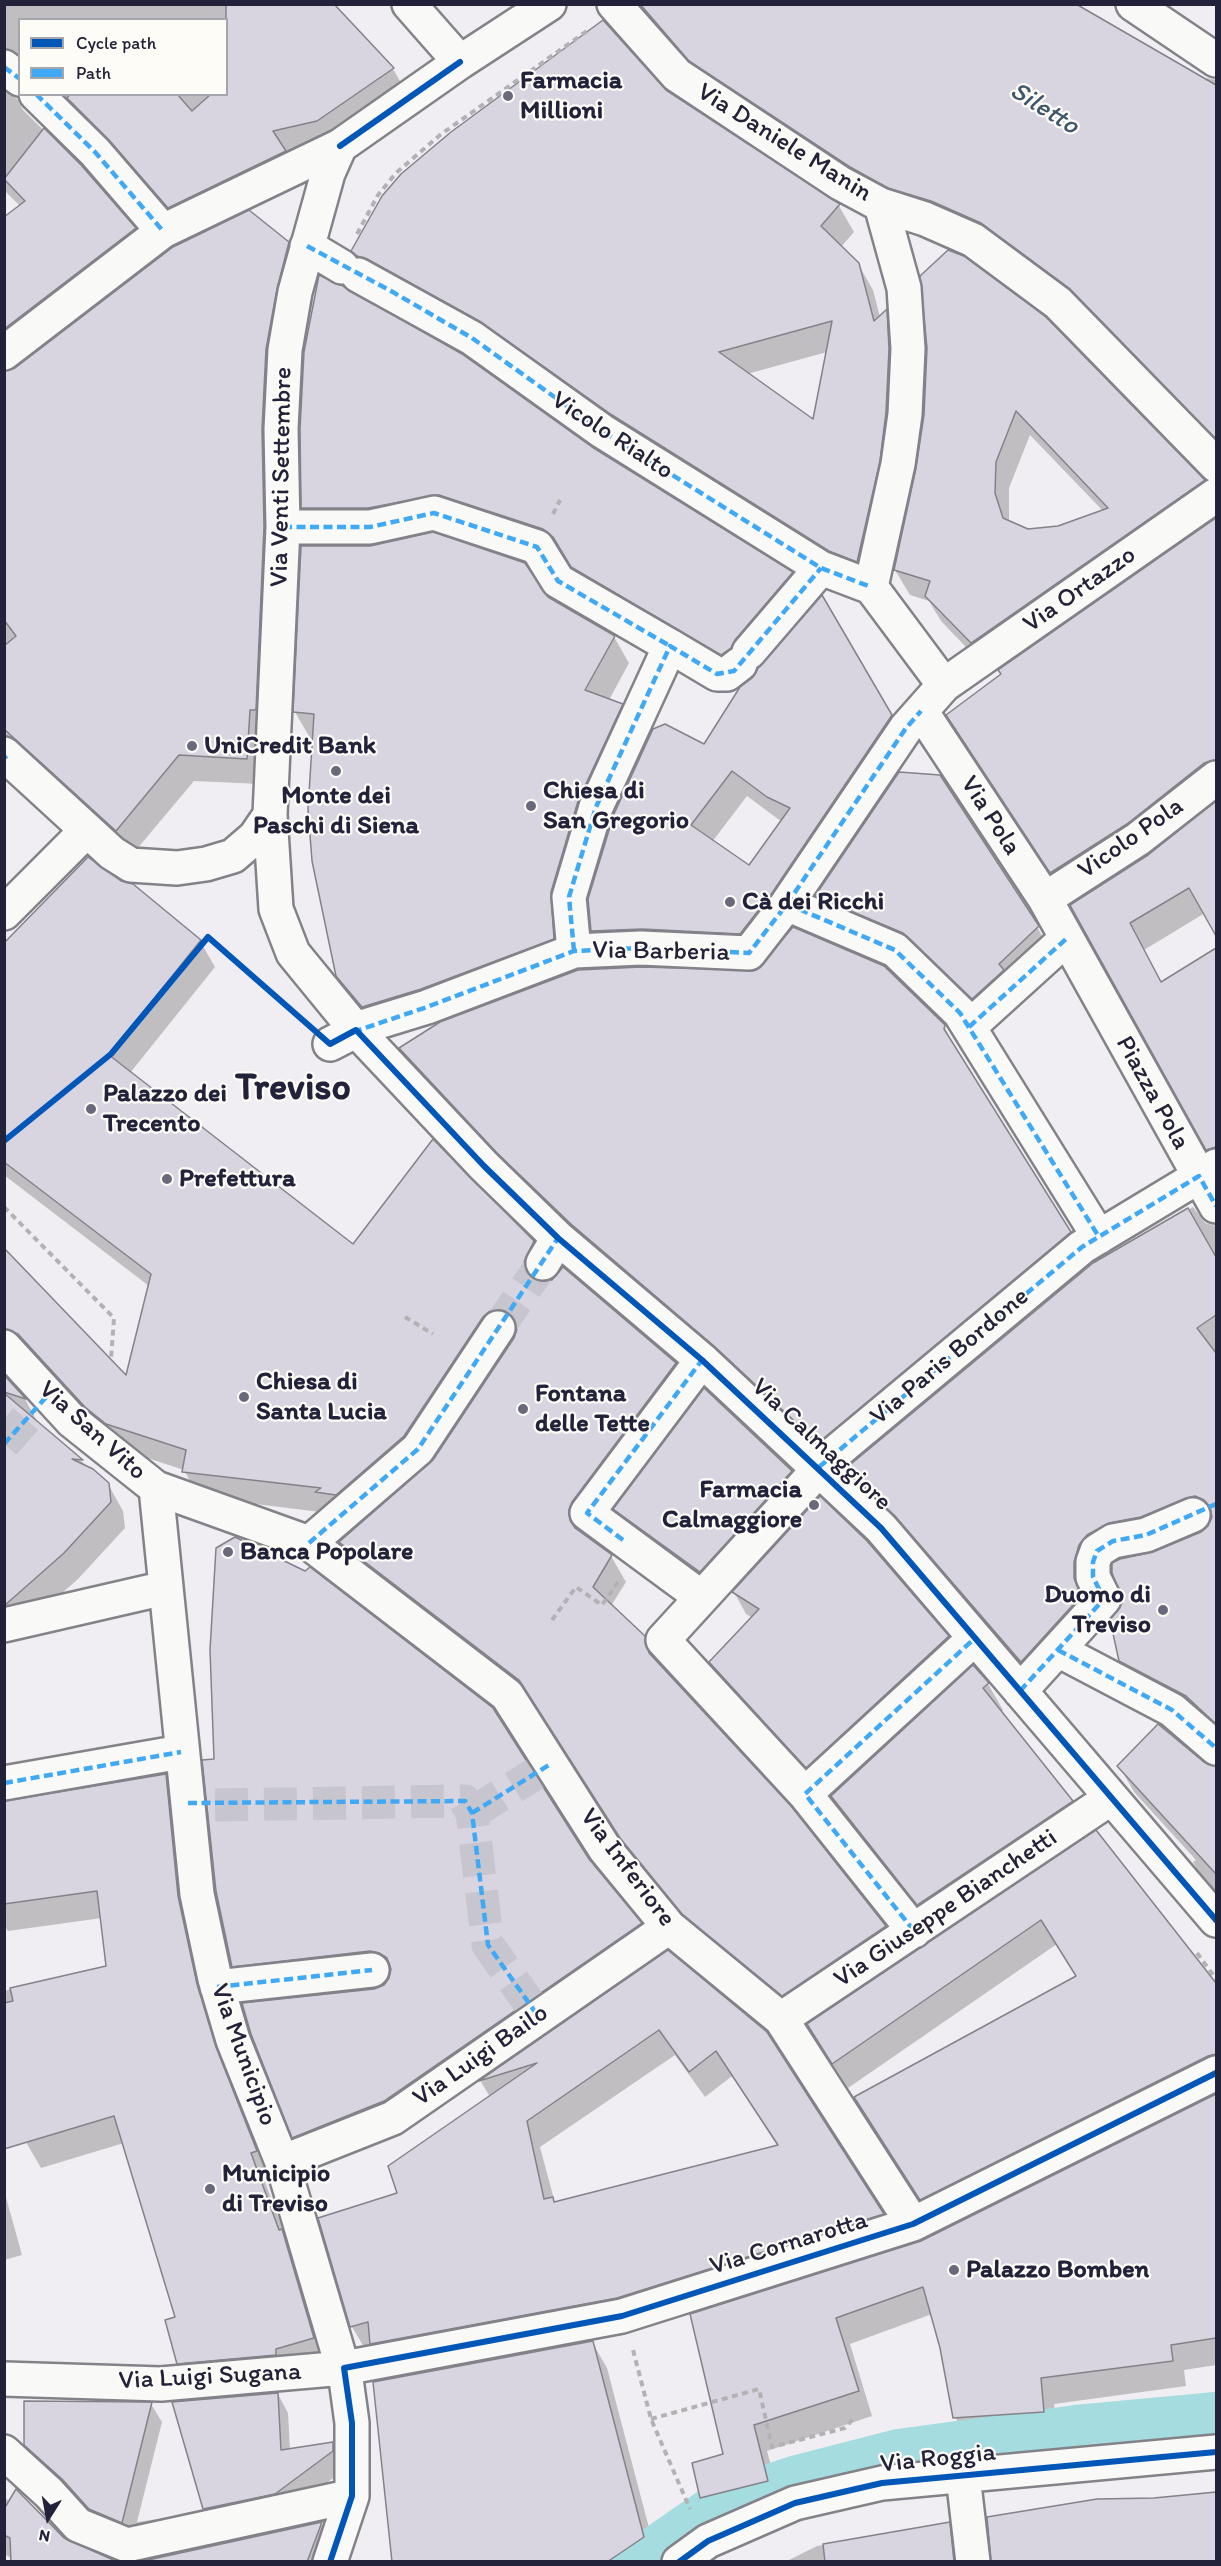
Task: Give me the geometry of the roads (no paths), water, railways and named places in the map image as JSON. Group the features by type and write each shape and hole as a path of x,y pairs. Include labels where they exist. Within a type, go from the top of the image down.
{"street":[{"path":"409,4 460,62"},
{"path":"4,353 163,231 340,146 460,62 549,4"},
{"path":"1133,4 1216,60"},
{"name":"Via Daniele Manin","path":"604,15 677,75 840,183 881,205 925,219 972,240 1058,303 1216,465"},
{"path":"4,67 18,78"},
{"path":"38,96 95,152 163,231"},
{"name":"Via Venti Settembre","path":"340,146 328,173 307,246 295,292 285,350 281,429 283,527 270,815 276,909 293,953 343,1037"},
{"path":"881,205 904,288 908,349 905,414 898,464 871,587 944,685"},
{"name":"Vicolo Rialto","path":"307,246 472,339 602,431 821,568 871,587"},
{"name":"Via Ortazzo","path":"921,711 944,685 1216,495"},
{"path":"283,527 370,527 434,513 537,547 558,581 717,674 727,674 745,658 821,568"},
{"path":"574,951 569,897 593,818 670,646"},
{"name":"Via Barberia","path":"343,1037 574,951 641,948 749,953 787,904 906,728 921,711"},
{"name":"Via Pola","path":"921,711 1056,920"},
{"path":"5,756 112,853 131,865 177,868 206,864 233,856 255,837 270,815"},
{"name":"Vicolo Pola","path":"1056,920 1138,839 1216,778"},
{"path":"4,913 87,830"},
{"path":"787,904 896,950 965,1020 1090,1242"},
{"path":"965,1020 1056,920"},
{"name":"Piazza Pola","path":"1056,920 1208,1171 1090,1242"},
{"name":"Via Calmaggiore","path":"343,1037 484,1166 551,1251 702,1360 819,1467 881,1528 1216,1920"},
{"path":"1208,1171 1216,1206"},
{"name":"Via Paris Bordone","path":"805,1794 663,1640 819,1467 1090,1242"},
{"path":"309,1543 418,1449 498,1329"},
{"name":"Via San Vito","path":"4,1347 40,1403 94,1440 156,1488 309,1543"},
{"path":"701,1597 587,1513 702,1360"},
{"name":"Via Municipio","path":"156,1488 181,1752 202,1804 198,1893 218,1987 233,2040 282,2162 344,2368 352,2423 352,2496 330,2562"},
{"path":"1020,1691 1104,1599 1093,1576 1093,1562 1097,1551 1113,1541 1146,1535 1206,1509"},
{"name":"Via Inferiore","path":"309,1543 507,1695 545,1768 669,1927 781,2019 913,2224"},
{"path":"4,1625 165,1588"},
{"path":"914,1931 805,1794 975,1638"},
{"path":"1058,1650 1172,1710 1216,1748"},
{"path":"4,1783 181,1752"},
{"name":"Via Giuseppe Bianchetti","path":"781,2019 1111,1798"},
{"name":"Via Luigi Bailo","path":"282,2162 393,2118 535,2012 669,1927"},
{"path":"218,1987 372,1970"},
{"name":"Via Cornarotta","path":"344,2368 622,2316 913,2224 1216,2073"},
{"name":"Via Luigi Sugana","path":"4,2379 161,2384 344,2368"},
{"path":"4,2452 49,2493 78,2525 127,2545 352,2496"},
{"name":"Via Roggia","path":"682,2560 708,2541 795,2503 882,2483 1216,2452"},
{"path":"963,2476 974,2562"}],"waterway":[{"path":"633,2562 721,2501 797,2476 898,2450 1076,2426 1216,2413"}],"tunnel":[{"path":"498,1328 543,1263"},
{"path":"4,1444 32,1412"},
{"path":"472,1813 538,1772"},
{"path":"215,1805 465,1801 472,1813 488,1945 532,2007"}],"place":[{"name":"Farmacia Millioni","path":"508,96"},
{"name":"UniCredit Bank","path":"192,746"},
{"name":"Monte dei Paschi di Siena","path":"336,771"},
{"name":"Chiesa di San Gregorio","path":"531,806"},
{"name":"Cà dei Ricchi","path":"730,902"},
{"name":"Palazzo dei Trecento","path":"91,1109"},
{"name":"Prefettura","path":"167,1179"},
{"name":"Chiesa di Santa Lucia","path":"244,1397"},
{"name":"Fontana delle Tette","path":"523,1409"},
{"name":"Farmacia Calmaggiore","path":"814,1505"},
{"name":"Banca Popolare","path":"228,1552"},
{"name":"Duomo di Treviso","path":"1163,1610"},
{"name":"Municipio di Treviso","path":"210,2189"},
{"name":"Palazzo Bomben","path":"954,2270"}],"district":[{"name":"Treviso","path":"293,1089"}],"water label":[{"name":"Siletto","path":"1044,109"}]}
